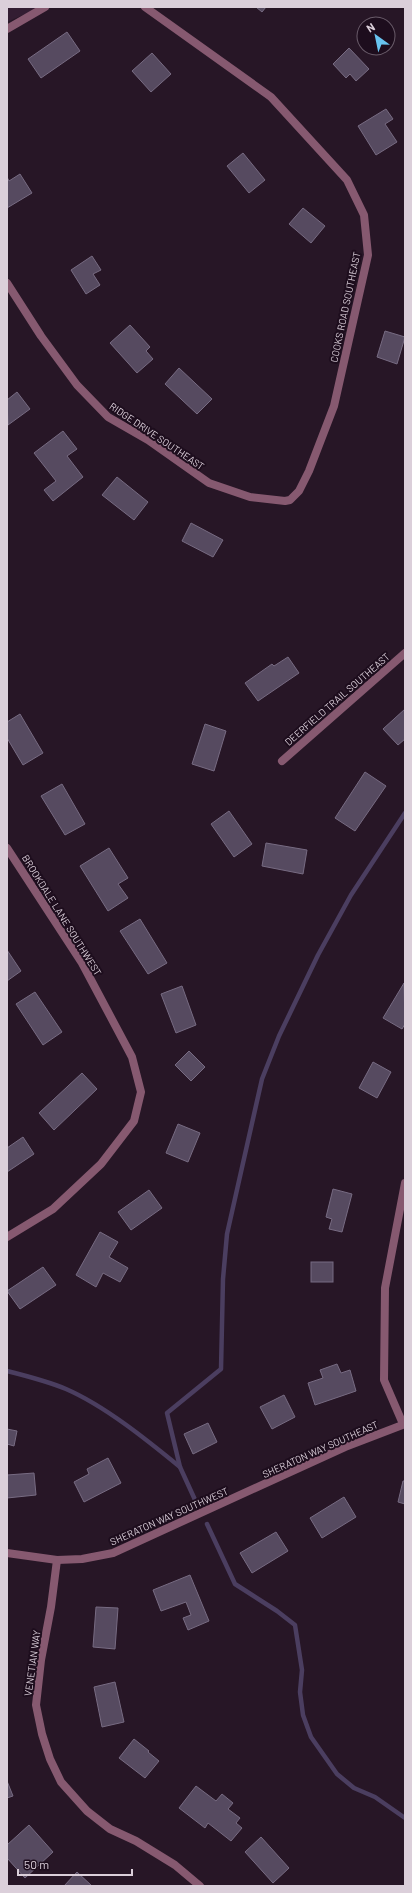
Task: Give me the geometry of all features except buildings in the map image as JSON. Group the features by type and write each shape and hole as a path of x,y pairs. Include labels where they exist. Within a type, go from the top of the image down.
{"street":[{"path":"7,29 44,7"},
{"name":"COOKS ROAD SOUTHEAST","path":"145,7 271,97 347,180 364,215 368,254 334,406 309,471 299,491 290,500 285,501"},
{"name":"RIDGE DRIVE SOUTHEAST","path":"7,283 41,336 76,385 108,417 148,440 208,483 250,497 285,501"},
{"name":"DEERFIELD TRAIL SOUTHEAST","path":"282,761 405,653"},
{"name":"BROOKDALE LANE SOUTHWEST","path":"7,848 82,963 132,1057 141,1092 134,1121 101,1164 53,1208 7,1237"},
{"path":"404,1424 384,1380 385,1288 405,1183"},
{"name":"SHERATON WAY SOUTHEAST","path":"244,1494 345,1447 404,1424"},
{"name":"SHERATON WAY SOUTHWEST","path":"7,1553 57,1560 82,1559 113,1553 244,1494"},
{"name":"VENETIAN WAY","path":"57,1560 51,1607 41,1660 36,1705 42,1734 50,1759 62,1782 87,1811 110,1829 136,1841 175,1865 200,1886"}],"shaded area":[{"path":"7,7 41,7 7,22"}],"waterway":[{"path":"196,1502 180,1467 167,1413 221,1369 223,1279 227,1234 262,1079 279,1036 318,955 351,895 405,813"},
{"path":"7,1371 52,1384 81,1396 125,1424 180,1467"},
{"path":"207,1524 235,1584 277,1611 295,1625 302,1670 300,1692 303,1715 311,1737 337,1774 354,1788 375,1797 405,1818"}]}
